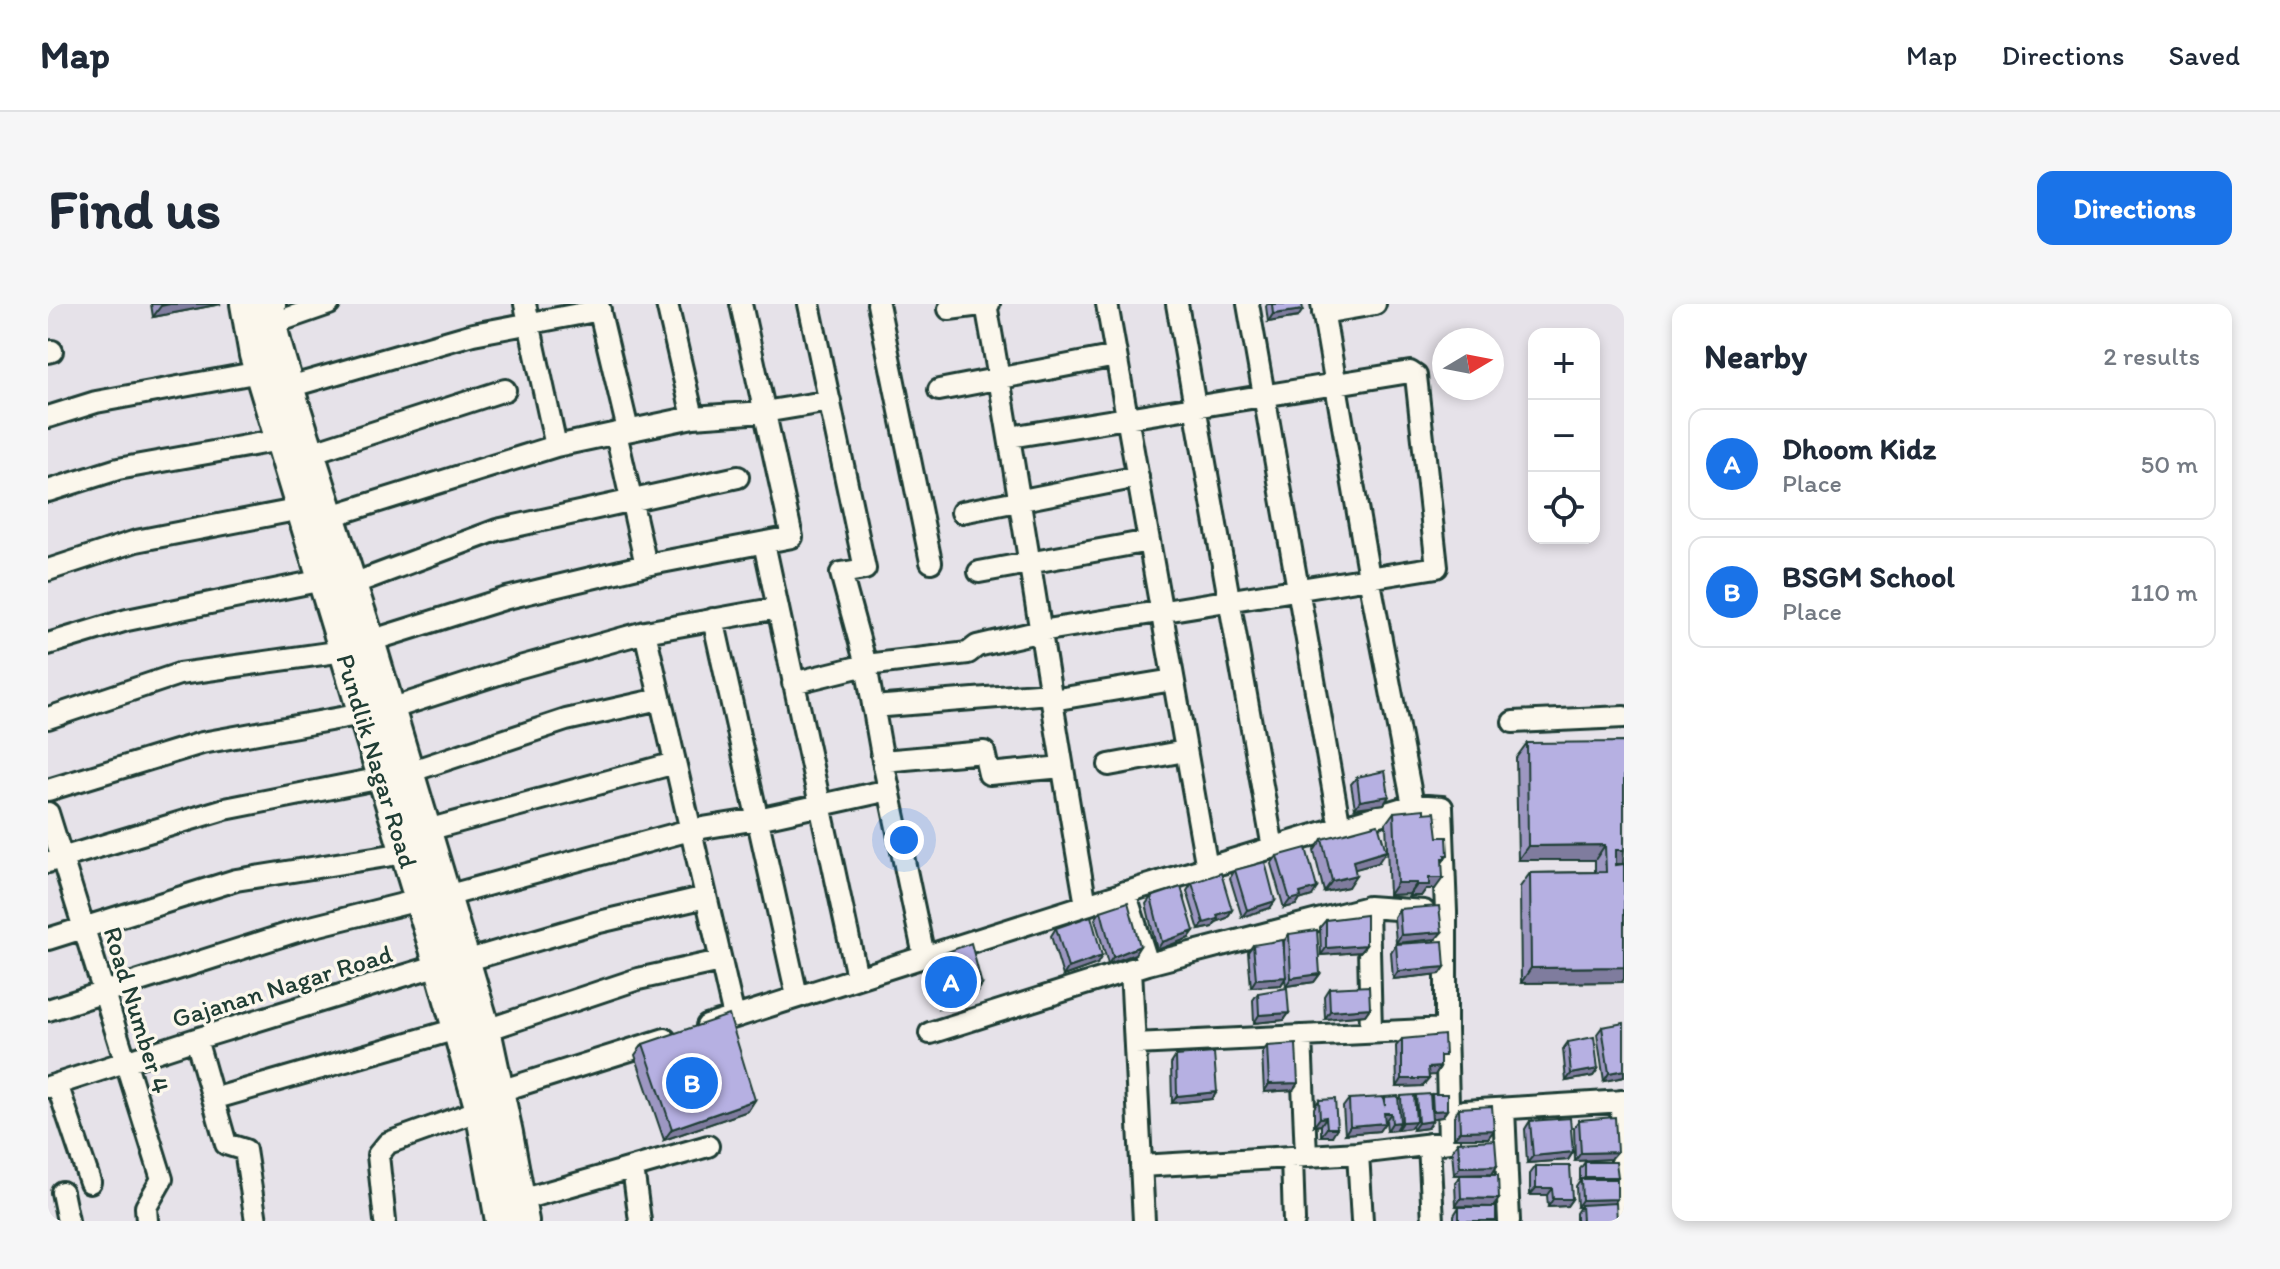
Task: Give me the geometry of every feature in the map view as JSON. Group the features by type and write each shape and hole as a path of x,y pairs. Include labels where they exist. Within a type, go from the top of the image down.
{"main road":[{"name":"Pundlik Nagar Road","path":"245,304 254,355 301,509 357,646 396,775 405,853 433,898"},
{"name":"Pundlik Nagar Road","path":"273,314 289,387 331,516 334,586"},
{"name":"Pundlik Nagar Road","path":"396,775 427,830 433,898 452,963 486,1030 500,1221"},
{"name":"Pundlik Nagar Road","path":"452,963 457,1029 490,1100 522,1210"}],"street":[{"path":"273,314 329,304"},
{"path":"667,304 693,417"},
{"path":"48,718 179,674 357,646 507,598 646,565 792,537 741,304"},
{"path":"809,304 865,569 841,573 866,665 924,956"},
{"path":"878,304 931,562"},
{"path":"949,309 987,304 1086,905"},
{"path":"1107,304 1207,868"},
{"path":"1177,304 1273,848"},
{"path":"1248,304 1340,828"},
{"path":"1375,304 1322,309 1413,805"},
{"path":"289,387 473,334 527,314 599,307 646,565"},
{"path":"527,314 556,446"},
{"path":"939,390 1116,356"},
{"path":"48,417 96,402 260,372"},
{"path":"793,683 866,665 968,653 977,646 1041,631 1437,567 1416,376 1410,372 1010,437"},
{"path":"310,453 505,390"},
{"path":"331,516 556,446 693,417 764,412 830,401"},
{"path":"48,491 118,469 280,440"},
{"path":"48,644 127,620 334,586 497,530 738,477"},
{"path":"962,512 1138,477"},
{"path":"48,570 136,541 301,509"},
{"path":"979,572 1149,541"},
{"path":"764,543 857,977"},
{"path":"48,790 202,743 377,711 645,632 778,608"},
{"path":"713,619 797,996"},
{"path":"645,632 734,1017"},
{"path":"873,707 1051,696 1173,680"},
{"path":"55,859 225,809 396,775 566,720 660,699"},
{"path":"1513,722 1624,717"},
{"path":"1109,765 1185,751"},
{"path":"883,761 984,752 989,774 1062,767"},
{"path":"427,830 675,763"},
{"path":"48,1010 303,929 690,830 758,819 889,790"},
{"path":"385,1221 378,1155 388,1143 490,1100 797,996 1125,892 1413,805 1442,807 1449,1142 1358,1153 1141,1166"},
{"name":"Road Number 4","path":"48,813 55,859 84,928 162,1179 146,1207 147,1221"},
{"path":"48,939 236,880 405,853"},
{"path":"1125,892 1140,967 1135,1044 1144,1221"},
{"name":"Gajanan Nagar Road","path":"53,1086 196,1039 452,963 595,923 706,897"},
{"path":"930,1033 1140,967 1368,907 1446,912"},
{"path":"1368,907 1371,1032"},
{"path":"486,1030 638,979 720,961"},
{"path":"213,1099 457,1029"},
{"path":"1135,1044 1446,1029"},
{"path":"1294,1221 1299,1156 1301,1036"},
{"path":"196,1039 226,1144 245,1150 256,1221"},
{"path":"53,1086 90,1182"},
{"path":"1449,1112 1623,1101 1623,1221"},
{"path":"1504,1109 1509,1221"},
{"path":"1429,1144 1433,1221"},
{"path":"522,1210 633,1168 708,1146"},
{"path":"1358,1153 1362,1221"},
{"path":"633,1168 640,1221"},
{"path":"62,1192 68,1221"}],"building":[{"path":"1272,304 1302,304 1303,310 1273,314"},
{"path":"1624,742 1624,850 1616,850 1616,865 1624,864 1624,967 1531,968 1530,873 1606,872 1605,845 1528,846 1527,743"},
{"path":"1385,771 1389,796 1360,801 1357,777"},
{"path":"1424,809 1424,813 1435,812 1438,837 1447,837 1448,855 1442,859 1443,878 1429,878 1429,885 1397,883 1394,812"},
{"path":"1378,824 1386,851 1353,861 1356,875 1332,881 1322,839"},
{"path":"1306,848 1317,888 1290,900 1277,856"},
{"path":"1265,862 1275,901 1247,910 1235,870"},
{"path":"1221,873 1232,910 1204,923 1192,883"},
{"path":"1181,887 1194,931 1162,942 1151,897"},
{"path":"1128,902 1140,946 1113,957 1101,911"},
{"path":"1439,906 1442,932 1401,935 1399,909"},
{"path":"1366,915 1366,945 1326,948 1326,920"},
{"path":"1091,916 1102,956 1068,968 1056,928"},
{"path":"1317,930 1320,974 1291,978 1289,934"},
{"path":"1283,940 1286,977 1256,979 1253,945"},
{"path":"1443,941 1445,967 1398,971 1396,944"},
{"path":"971,943 982,985 946,997 934,957"},
{"path":"1369,986 1370,1008 1330,1011 1329,988"},
{"path":"1287,988 1289,1013 1259,1015 1258,993"},
{"path":"729,1015 755,1100 672,1129 643,1044"},
{"path":"1624,1023 1624,1070 1609,1073 1602,1027"},
{"path":"1444,1035 1445,1056 1440,1056 1440,1067 1428,1068 1429,1079 1402,1079 1402,1039"},
{"path":"1594,1037 1598,1069 1571,1074 1568,1042"},
{"path":"1296,1044 1298,1083 1269,1084 1267,1046"},
{"path":"1214,1053 1217,1092 1177,1096 1176,1056"},
{"path":"1430,1094 1432,1121 1418,1123 1416,1095"},
{"path":"1432,1094 1447,1094 1447,1110 1433,1111"},
{"path":"1414,1095 1416,1121 1402,1122 1401,1096"},
{"path":"1398,1096 1400,1122 1392,1123 1391,1113 1384,1113 1385,1123 1350,1126 1349,1099 1383,1097 1385,1106 1385,1097"},
{"path":"1335,1099 1337,1128 1327,1128 1326,1117 1320,1118 1319,1100"},
{"path":"1492,1106 1494,1130 1460,1131 1459,1108"},
{"path":"1615,1117 1617,1152 1581,1153 1579,1120"},
{"path":"1570,1118 1573,1152 1533,1156 1530,1121"},
{"path":"1495,1140 1497,1166 1460,1167 1458,1142"},
{"path":"1585,1162 1616,1162 1618,1177 1585,1177"},
{"path":"1536,1166 1570,1166 1572,1199 1553,1199 1552,1188 1536,1188"},
{"path":"1460,1175 1498,1175 1499,1199 1461,1198"},
{"path":"1581,1179 1617,1179 1617,1199 1582,1200"},
{"path":"1616,1203 1617,1221 1582,1221 1581,1205"},
{"path":"1459,1207 1496,1207 1496,1221 1459,1221"}],"place":[{"name":"Dhoom Kidz","path":"951,982"},
{"name":"BSGM School","path":"692,1083"}]}
